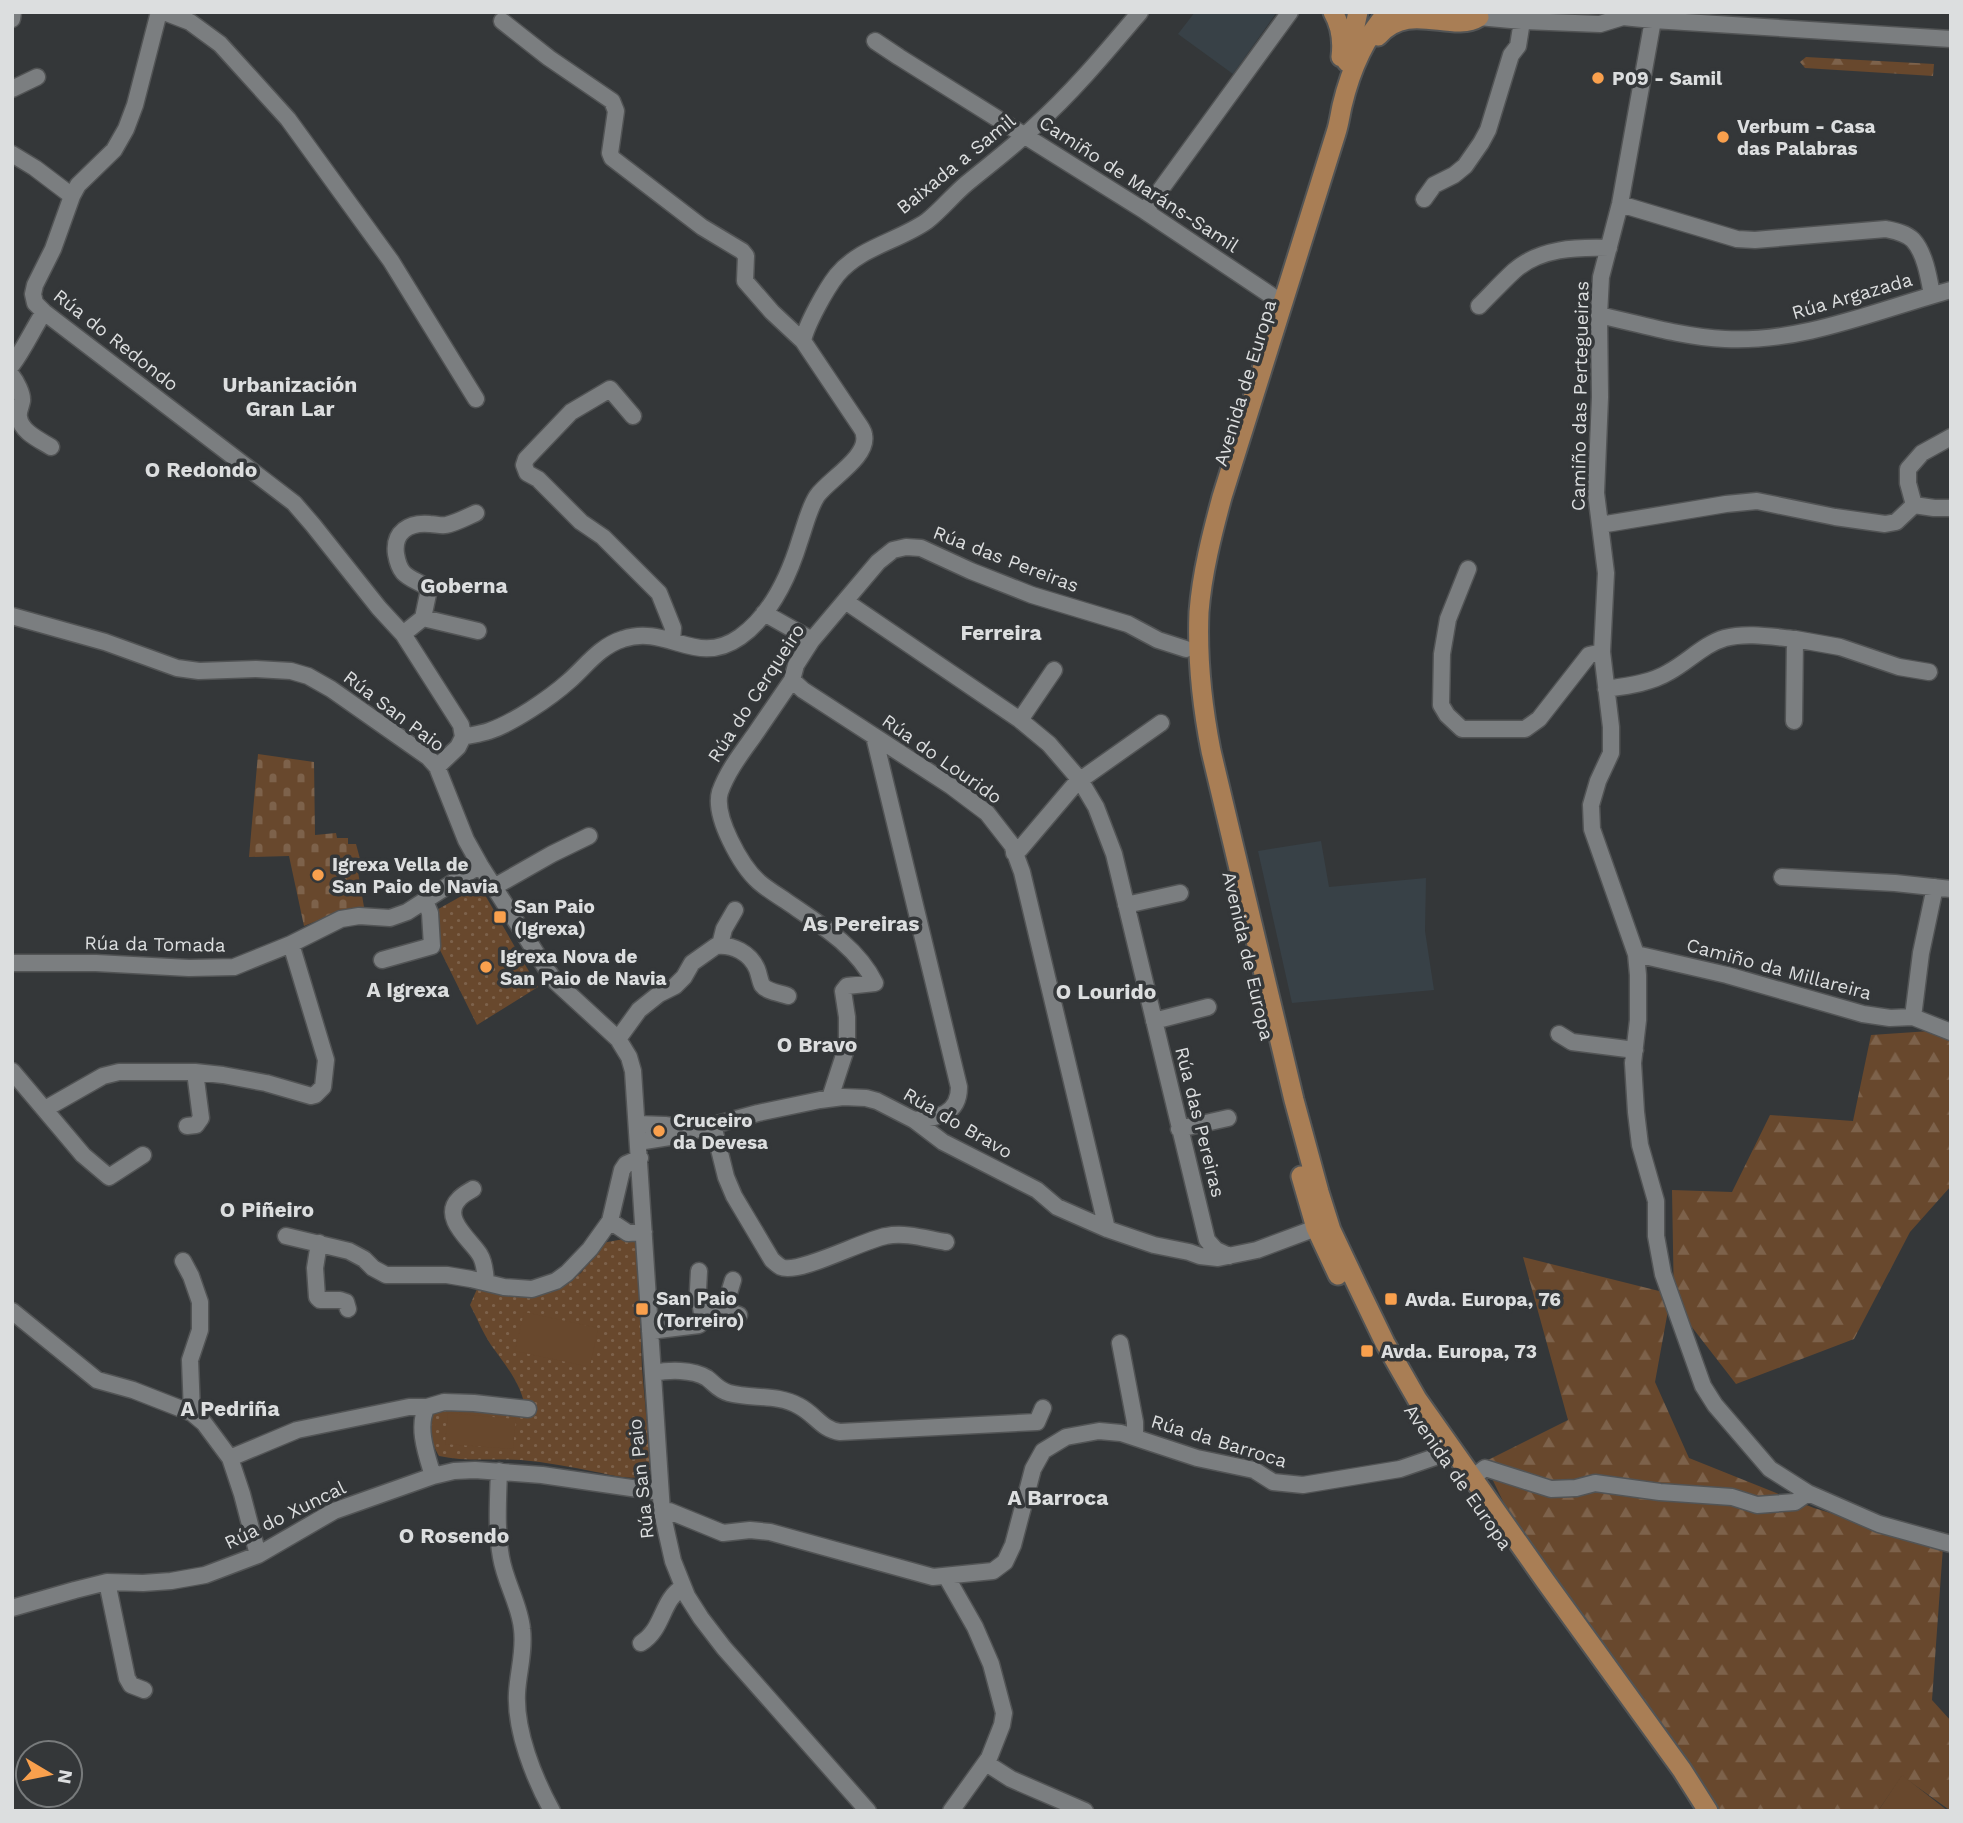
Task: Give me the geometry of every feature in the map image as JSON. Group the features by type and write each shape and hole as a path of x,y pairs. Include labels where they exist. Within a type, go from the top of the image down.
{"main road":[{"path":"1332,124 1329,103 1340,68 1343,43 1333,12"},
{"name":"Avenida de Europa","path":"1358,12 1332,124 1208,548 1199,610 1200,682 1211,751 1278,1033 1331,1230 1385,1343 1417,1399 1682,1770 1708,1811"},
{"name":"Avenida de Europa","path":"1384,13 1362,49 1332,124 1272,296 1209,497 1189,590 1186,649 1190,705 1270,1055 1316,1228 1359,1321 1391,1379 1441,1455 1657,1756 1693,1811"},
{"path":"1332,124 1348,107 1366,57 1385,28 1394,22 1415,18 1471,22 1476,15"}],"street":[{"path":"12,19 13,12"},
{"name":"Rúa do Redondo","path":"463,737 461,725 403,634 294,503 35,303 33,294 72,196 78,185 114,150 126,129 162,12 190,22 220,44 288,119 391,261 476,399"},
{"name":"Baixada a Samil","path":"803,341 805,331 837,275 870,249 927,220 956,192 1025,135 1102,57 1140,12"},
{"path":"1145,211 1290,12"},
{"path":"1384,13 1414,12"},
{"path":"1437,12 1522,21 1600,24 1618,15 1653,20 1951,40"},
{"name":"Camiño das Pertegueiras","path":"1653,20 1620,204 1601,277 1596,493 1606,573 1602,652 1611,727 1611,753 1591,804 1592,830 1636,954 1638,1020 1633,1063 1639,1134 1656,1201 1656,1236 1663,1274 1703,1387 1770,1469 1808,1493 1879,1524 1951,1544"},
{"path":"437,767 458,747 463,737 481,734 505,724 559,689 609,645 634,636 646,636 707,650 719,648 741,636 764,613 792,567 810,509 817,496 831,479 857,458 865,436 803,341 772,312 745,281 746,256 742,251 702,227 612,158 610,153 616,111 612,101 549,58 502,21"},
{"path":"1424,199 1434,185 1465,166 1488,131 1511,55 1518,46 1522,21"},
{"name":"Camiño de Maráns-Samil","path":"875,41 1145,211 1272,296"},
{"path":"12,89 37,77"},
{"path":"12,154 72,196"},
{"path":"1620,204 1737,239 1755,240 1886,229 1900,232 1913,240 1923,259 1932,295"},
{"path":"1479,306 1528,262 1569,248 1609,248"},
{"name":"Rúa Argazada","path":"1599,315 1689,335 1726,339 1781,337 1809,332 1951,290"},
{"path":"12,365 44,312"},
{"path":"12,376 22,394 19,410 21,424 30,434 51,447"},
{"path":"633,416 610,389 571,412 524,465 527,472 538,479 581,522 603,537 659,593 673,628 672,640"},
{"path":"1951,437 1922,453 1908,469 1908,483 1914,505 1951,508"},
{"name":"Camiño das Pertegueiras","path":"1600,525 1726,503 1757,501 1885,524 1896,522 1914,505"},
{"path":"403,634 423,618 428,594 427,587 401,573 396,539 409,528 427,523 444,525 477,513"},
{"name":"Rúa das Pereiras","path":"1186,649 1158,640 1128,624 1032,595 920,548 893,550 878,562 845,601 1020,720 1049,744 1080,779 1096,807 1106,831 1126,905 1207,1240"},
{"path":"1468,569 1448,620 1442,654 1441,705 1462,729 1525,729 1539,719 1589,655 1602,652"},
{"name":"Rúa do Cerqueiro","path":"830,1098 847,1046 848,1017 844,991 847,986 875,983 868,968 832,934 758,882 726,831 720,815 719,796 728,773 792,680 796,665 812,640 845,601"},
{"path":"764,613 812,640"},
{"name":"Rúa San Paio","path":"12,617 105,642 177,668 199,671 291,671 308,676 428,757 437,767 466,840 551,976 618,1039 629,1057 633,1071 639,1150 662,1512 668,1544 683,1587 701,1618 724,1648 868,1811"},
{"path":"423,618 478,631"},
{"path":"1606,689 1669,673 1700,650 1723,638 1743,635 1796,639 1840,647 1899,667 1929,672"},
{"path":"1794,721 1796,639"},
{"path":"1020,720 1054,670"},
{"name":"Rúa do Lourido","path":"792,680 987,813 1014,853 1022,872 1107,1229"},
{"path":"1014,853 1080,779 1161,723"},
{"path":"874,736 959,1087 957,1102 946,1114 943,1142"},
{"path":"494,887 589,836"},
{"name":"Rúa da Tomada","path":"12,963 234,967 291,944 341,919 359,916 390,918 407,912 480,865"},
{"path":"1782,877 1943,888 1921,953 1913,1017"},
{"path":"1126,905 1180,893"},
{"path":"382,960 432,946 430,913 425,901"},
{"path":"720,946 724,929 735,910"},
{"path":"45,1109 111,1073 195,1072 253,1080 311,1096 320,1092 327,1069 325,1050 291,944"},
{"path":"618,1039 639,1010 659,993 675,986 692,963 720,946 734,947 748,955 755,965 761,984 767,989 788,996"},
{"name":"Camiño da Millareira","path":"1636,954 1727,975 1863,1014 1890,1018 1913,1017 1951,1032"},
{"path":"1154,1021 1208,1007"},
{"path":"1559,1034 1572,1042 1635,1050"},
{"path":"12,1071 83,1155 109,1177 143,1154"},
{"path":"187,1126 196,1125 201,1118 195,1072"},
{"name":"Rúa do Bravo","path":"639,1150 695,1130 758,1113 830,1098 866,1098 914,1120 943,1142 1037,1190 1057,1206 1107,1229 1154,1245 1209,1258 1229,1256 1257,1250 1316,1228"},
{"path":"914,1120 946,1114"},
{"path":"1179,1129 1228,1118"},
{"name":"Rúa do Bravo","path":"637,1124 695,1130"},
{"path":"713,1125 726,1177 734,1196 772,1259 782,1267 795,1268 886,1236 946,1242"},
{"path":"286,1236 349,1251 386,1275 447,1275 504,1287 531,1289 556,1281 577,1265 610,1221 622,1170 639,1150"},
{"path":"473,1189 458,1199 454,1207 455,1222 460,1232 481,1256 486,1282"},
{"path":"610,1221 628,1233 644,1233"},
{"path":"1189,1252 1202,1249 1207,1240 1216,1250 1229,1256"},
{"path":"319,1243 315,1268 317,1297 320,1300 346,1302 348,1308"},
{"path":"183,1261 200,1302 200,1330 190,1360 192,1413"},
{"path":"650,1331 699,1325 703,1319 698,1290 699,1270"},
{"path":"703,1319 731,1313 733,1280"},
{"path":"12,1311 97,1380 133,1390 192,1413 204,1423 230,1458 258,1555"},
{"path":"1120,1343 1135,1422 1135,1437"},
{"path":"653,1373 694,1373 726,1392 775,1398 797,1404 830,1431 840,1432 1037,1422 1043,1408"},
{"path":"230,1458 297,1430 409,1407 427,1407 444,1402 528,1409"},
{"path":"427,1407 423,1414 423,1426 433,1476"},
{"name":"Rúa da Barroca","path":"662,1512 669,1511 723,1533 750,1530 770,1532 933,1577 993,1572 1005,1562 1013,1545 1033,1469 1043,1451 1066,1437 1099,1431 1121,1433 1197,1458 1254,1470 1273,1482 1303,1485 1400,1469 1441,1455"},
{"name":"Avenida de Europa","path":"1472,1478 1485,1468 1550,1489 1576,1488 1595,1483 1660,1492 1732,1497 1757,1505 1795,1502 1808,1493"},
{"name":"Rúa do Xuncal","path":"18,1606 107,1582 171,1581 205,1575 258,1555 334,1511 454,1471 499,1471 554,1476 660,1490"},
{"path":"499,1471 497,1514 501,1558 522,1626 523,1644 517,1694 519,1721 538,1784 552,1811"},
{"path":"946,1576 975,1627 991,1664 1003,1708 1002,1724 986,1763 951,1811"},
{"path":"107,1582 127,1678 131,1685 144,1690"},
{"path":"641,1643 654,1633 674,1594 683,1587"},
{"path":"12,1592 18,1606"},
{"path":"986,1763 1011,1779 1085,1811"}],"shaded area":[{"path":"1195,12 1277,12 1233,74 1178,34"},
{"path":"1321,841 1329,887 1426,878 1425,931 1434,990 1292,1003 1258,851"}],"green space":[{"path":"1806,57 1934,64 1933,76 1805,68 1800,62"},
{"path":"258,754 314,762 315,835 336,833 337,838 348,838 348,844 356,844 364,907 347,909 304,926 289,856 249,857"},
{"path":"481,888 538,987 477,1025 439,948 433,912 474,889"},
{"path":"1945,1030 1951,1033 1951,1186 1910,1232 1854,1339 1736,1384 1674,1304 1672,1190 1732,1192 1770,1115 1853,1121 1871,1035"},
{"path":"635,1237 651,1469 649,1474 622,1477 530,1461 439,1456 430,1433 430,1421 435,1410 444,1407 526,1413 518,1385 488,1340 470,1305 477,1289 521,1297 545,1294 581,1273 602,1243"},
{"path":"1523,1257 1671,1294 1655,1382 1689,1458 1814,1508 1943,1547 1932,1700 1951,1721 1951,1811 1902,1776 1878,1811 1720,1811 1514,1524 1484,1462 1568,1420"},
{"path":"524,1312 598,1328 590,1367 515,1351"},
{"path":"448,1413 516,1419 513,1449 445,1444"},
{"path":"1902,1775 1948,1811 1878,1811"}],"place":[{"name":"P09 - Samil","path":"1598,78"},
{"name":"Verbum - Casa das Palabras","path":"1723,137"},
{"name":"Igrexa Vella de San Paio de Navia","path":"318,875"},
{"name":"San Paio (Igrexa)","path":"500,917"},
{"name":"Igrexa Nova de San Paio de Navia","path":"486,967"},
{"name":"Cruceiro da Devesa","path":"659,1131"},
{"name":"Avda. Europa, 76","path":"1391,1299"},
{"name":"San Paio (Torreiro)","path":"642,1309"},
{"name":"Avda. Europa, 73","path":"1367,1351"}],"district":[{"name":"Urbanización Gran Lar","path":"290,396"},
{"name":"O Redondo","path":"201,469"},
{"name":"Goberna","path":"464,585"},
{"name":"Ferreira","path":"1001,632"},
{"name":"As Pereiras","path":"861,923"},
{"name":"A Igrexa","path":"408,989"},
{"name":"O Lourido","path":"1106,991"},
{"name":"O Bravo","path":"817,1044"},
{"name":"O Piñeiro","path":"267,1209"},
{"name":"A Pedriña","path":"230,1408"},
{"name":"A Barroca","path":"1058,1497"},
{"name":"O Rosendo","path":"454,1535"}]}
